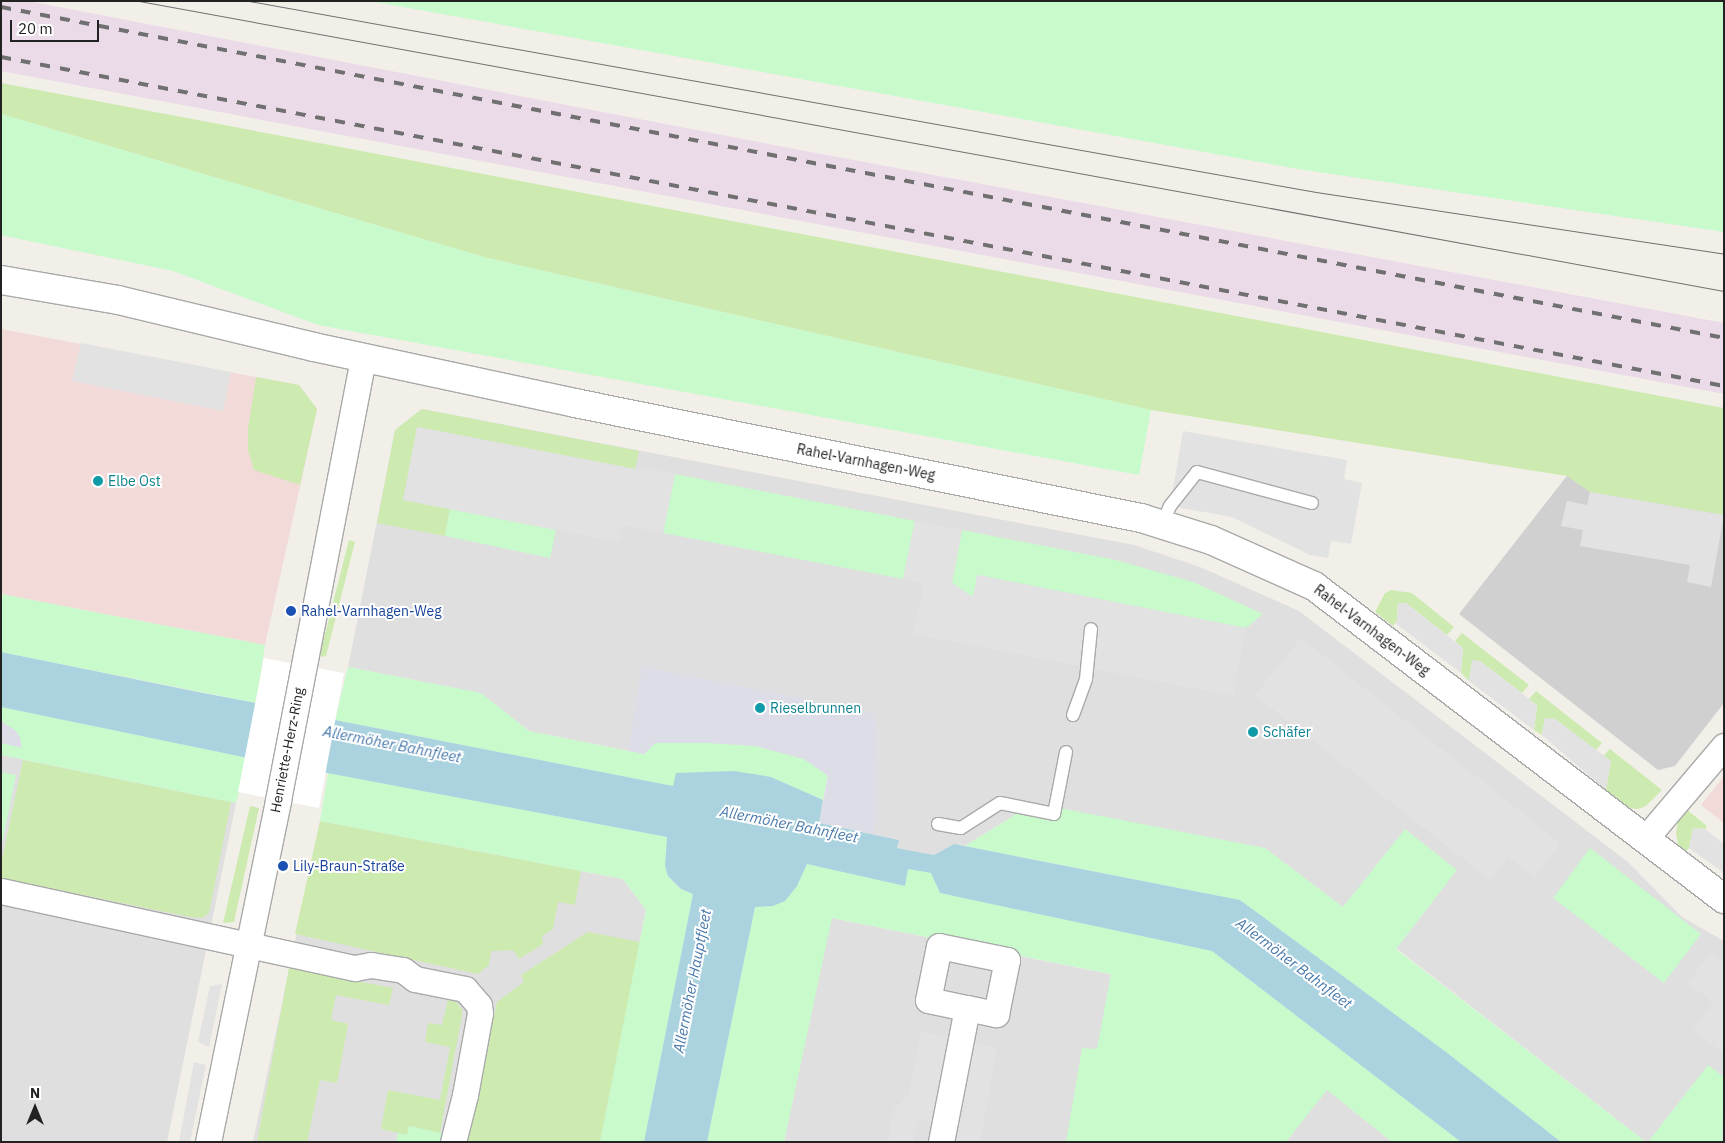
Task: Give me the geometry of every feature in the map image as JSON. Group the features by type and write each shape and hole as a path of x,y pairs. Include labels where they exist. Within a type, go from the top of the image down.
{"street":[{"name":"Rahel-Varnhagen-Weg","path":"1,280 174,311 364,357 575,403 1141,518 1211,540 1314,586 1724,899"},
{"name":"Henriette-Herz-Ring","path":"208,1142 278,800 364,357"},
{"path":"1645,839 1724,746"},
{"path":"1,891 355,968 371,965 403,970 415,979 464,989 479,1006 478,1024 465,1095 453,1142"},
{"path":"935,942 1011,957 999,1018 967,1008 927,1003 935,942"},
{"path":"941,1142 967,1008"}],"lane":[{"path":"1162,524 1170,506 1197,472 1312,503"},
{"path":"1073,715 1086,679 1091,629"},
{"path":"938,824 960,828 1000,803 1054,814 1066,752"}],"shaded area":[{"path":"1,1 28,1 800,150 1724,323 1724,394 1,71"},
{"path":"1,329 299,385 317,409 265,645 1,594"},
{"path":"81,343 231,372 223,411 72,381"},
{"path":"422,409 1134,545 1200,567 1299,611 1628,862 1682,917 1724,941 1724,1142 1646,1142 1396,948 1034,803 965,846 954,844 934,855 897,848 899,840 819,823 828,776 644,754 529,731 480,693 348,667 395,430"},
{"path":"417,427 635,469 642,467 675,474 663,533 622,525 619,542 403,500"},
{"path":"1183,431 1347,460 1344,479 1362,483 1351,544 1331,541 1328,558 1310,555 1232,517 1170,506"},
{"path":"1577,463 1724,490 1724,703 1675,766 1658,770 1459,614"},
{"path":"1590,492 1724,515 1711,587 1687,582 1690,565 1580,546 1583,530 1561,526 1567,501 1587,505"},
{"path":"915,521 962,530 952,583 973,597 977,575 1246,628 1233,696 914,634 924,584 903,579"},
{"path":"1398,603 1406,603 1463,648 1461,673 1395,623 1397,621"},
{"path":"1301,638 1560,843 1534,877 1508,857 1490,880 1255,695"},
{"path":"1472,660 1480,661 1537,705 1534,730 1469,681"},
{"path":"642,666 876,714 877,811 873,834 819,823 828,776 804,759 756,746 710,743 655,743 644,754 628,751"},
{"path":"1545,718 1555,719 1611,761 1606,790 1542,735"},
{"path":"1,721 15,730 20,737 22,748 1,743"},
{"path":"1,755 236,803 167,1142 1,1142"},
{"path":"1724,776 1724,823 1701,805"},
{"path":"320,821 623,879 646,910 600,1142 253,1142"},
{"path":"1693,828 1705,829 1724,844 1724,873 1689,848"},
{"path":"831,918 1209,994 1392,1142 784,1142"},
{"path":"1711,952 1724,963 1724,1054 1693,1029 1713,1003 1688,983"},
{"path":"222,984 209,1047 198,1042 210,986"},
{"path":"921,1032 949,1037 931,1122 918,1119 913,1142 887,1142 893,1111 909,1094"},
{"path":"967,1042 997,1048 980,1142 949,1142"},
{"path":"194,1062 206,1065 190,1142 179,1142"}],"green space":[{"path":"370,1 1724,1 1724,232 1298,169"},
{"path":"1,83 1724,408 1724,515 1590,492 1567,476 1151,410 487,258 1,114"},
{"path":"1,114 487,258 1151,410 1139,475 318,325 173,271 5,236 1,234"},
{"path":"256,377 299,385 317,409 300,485 254,470 248,450 248,429"},
{"path":"422,409 639,451 635,469 418,427 403,500 450,509 445,536 377,523 395,430"},
{"path":"675,474 915,521 903,579 663,533"},
{"path":"450,509 556,530 550,558 445,536"},
{"path":"962,530 1116,560 1193,582 1263,614 1246,628 978,575 973,598 952,583"},
{"path":"349,540 355,542 326,656 321,657 321,650"},
{"path":"1391,590 1412,593 1454,627 1447,635 1406,603 1398,603 1397,621 1393,626 1375,612 1385,593"},
{"path":"1,594 265,645 256,703 1,652"},
{"path":"1462,633 1529,685 1522,693 1480,661 1472,661 1469,681 1461,673 1463,648 1455,641"},
{"path":"348,667 481,693 529,731 644,754 655,743 710,743 756,746 804,759 828,775 823,800 771,777 673,786 335,720"},
{"path":"1536,691 1602,743 1596,750 1555,719 1545,718 1542,735 1534,730 1537,706 1529,699"},
{"path":"1,707 248,758 236,803 1,755"},
{"path":"1610,749 1662,790 1646,806 1638,809 1627,808 1606,790 1611,761 1603,756"},
{"path":"23,760 231,802 209,913 202,918 190,917 1,878 1,864"},
{"path":"1,772 16,775 1,849"},
{"path":"328,773 667,837 665,866 668,876 680,889 693,894 644,1142 600,1142 646,910 623,879 320,821"},
{"path":"1034,803 1265,848 1343,907 1405,829 1457,870 1396,949 1646,1142 1561,1142 1446,1052 1240,900 965,846"},
{"path":"250,806 259,808 234,922 223,923"},
{"path":"1686,809 1707,826 1705,829 1693,828 1689,848 1684,853 1679,849 1676,833 1678,822"},
{"path":"320,821 581,871 575,905 558,902 553,929 542,936 543,944 519,959 513,950 491,951 489,965 478,974 295,934"},
{"path":"1590,848 1701,934 1664,983 1553,898"},
{"path":"807,864 905,886 908,869 931,873 940,893 1212,951 1461,1142 1392,1142 1327,1090 1286,1142 1066,1142 1082,1048 1097,1049 1111,974 832,918 784,1142 707,1142 755,907 773,906 797,886"},
{"path":"588,932 640,942 600,1142 468,1142 497,1002 524,982 521,975"},
{"path":"289,968 393,988 389,1005 336,995 331,1020 348,1024 337,1083 320,1080 307,1142 257,1142"},
{"path":"448,1000 456,1002 462,1010 462,1015 440,1133 409,1126 407,1135 381,1129 388,1090 440,1100 450,1047 425,1042 428,1023 442,1025"},
{"path":"1708,1065 1724,1077 1722,1142 1648,1142"},
{"path":"409,1126 446,1134 444,1142 396,1142 398,1133 407,1135"}],"water":[{"path":"1,652 256,703 269,702 335,720 673,786 676,773 734,771 771,777 823,800 819,823 899,840 897,848 934,855 954,844 1240,900 1446,1052 1561,1142 1461,1142 1212,951 940,893 931,873 908,869 905,886 807,864 797,886 785,901 773,906 755,907 707,1142 644,1142 693,894 681,889 668,876 665,866 667,837 248,758 1,707"}],"pier":[{"path":"264,658 344,673 319,808 238,792"}],"tram line":[{"path":"139,1 1724,291"},
{"path":"249,1 1316,192 1724,254"}],"railway":[{"path":"1,7 1724,338"},
{"path":"1,57 1724,386"}],"place":[{"name":"Elbe Ost","path":"98,481"},
{"name":"Rahel-Varnhagen-Weg","path":"291,611"},
{"name":"Rieselbrunnen","path":"760,708"},
{"name":"Schäfer","path":"1253,732"},
{"name":"Lily-Braun-Straße","path":"283,866"}],"water label":[{"name":"Allermöher Bahnfleet","path":"392,744"},
{"name":"Allermöher Bahnfleet","path":"789,824"},
{"name":"Allermöher Bahnfleet","path":"1294,963"},
{"name":"Allermöher Hauptfleet","path":"692,981"}]}
